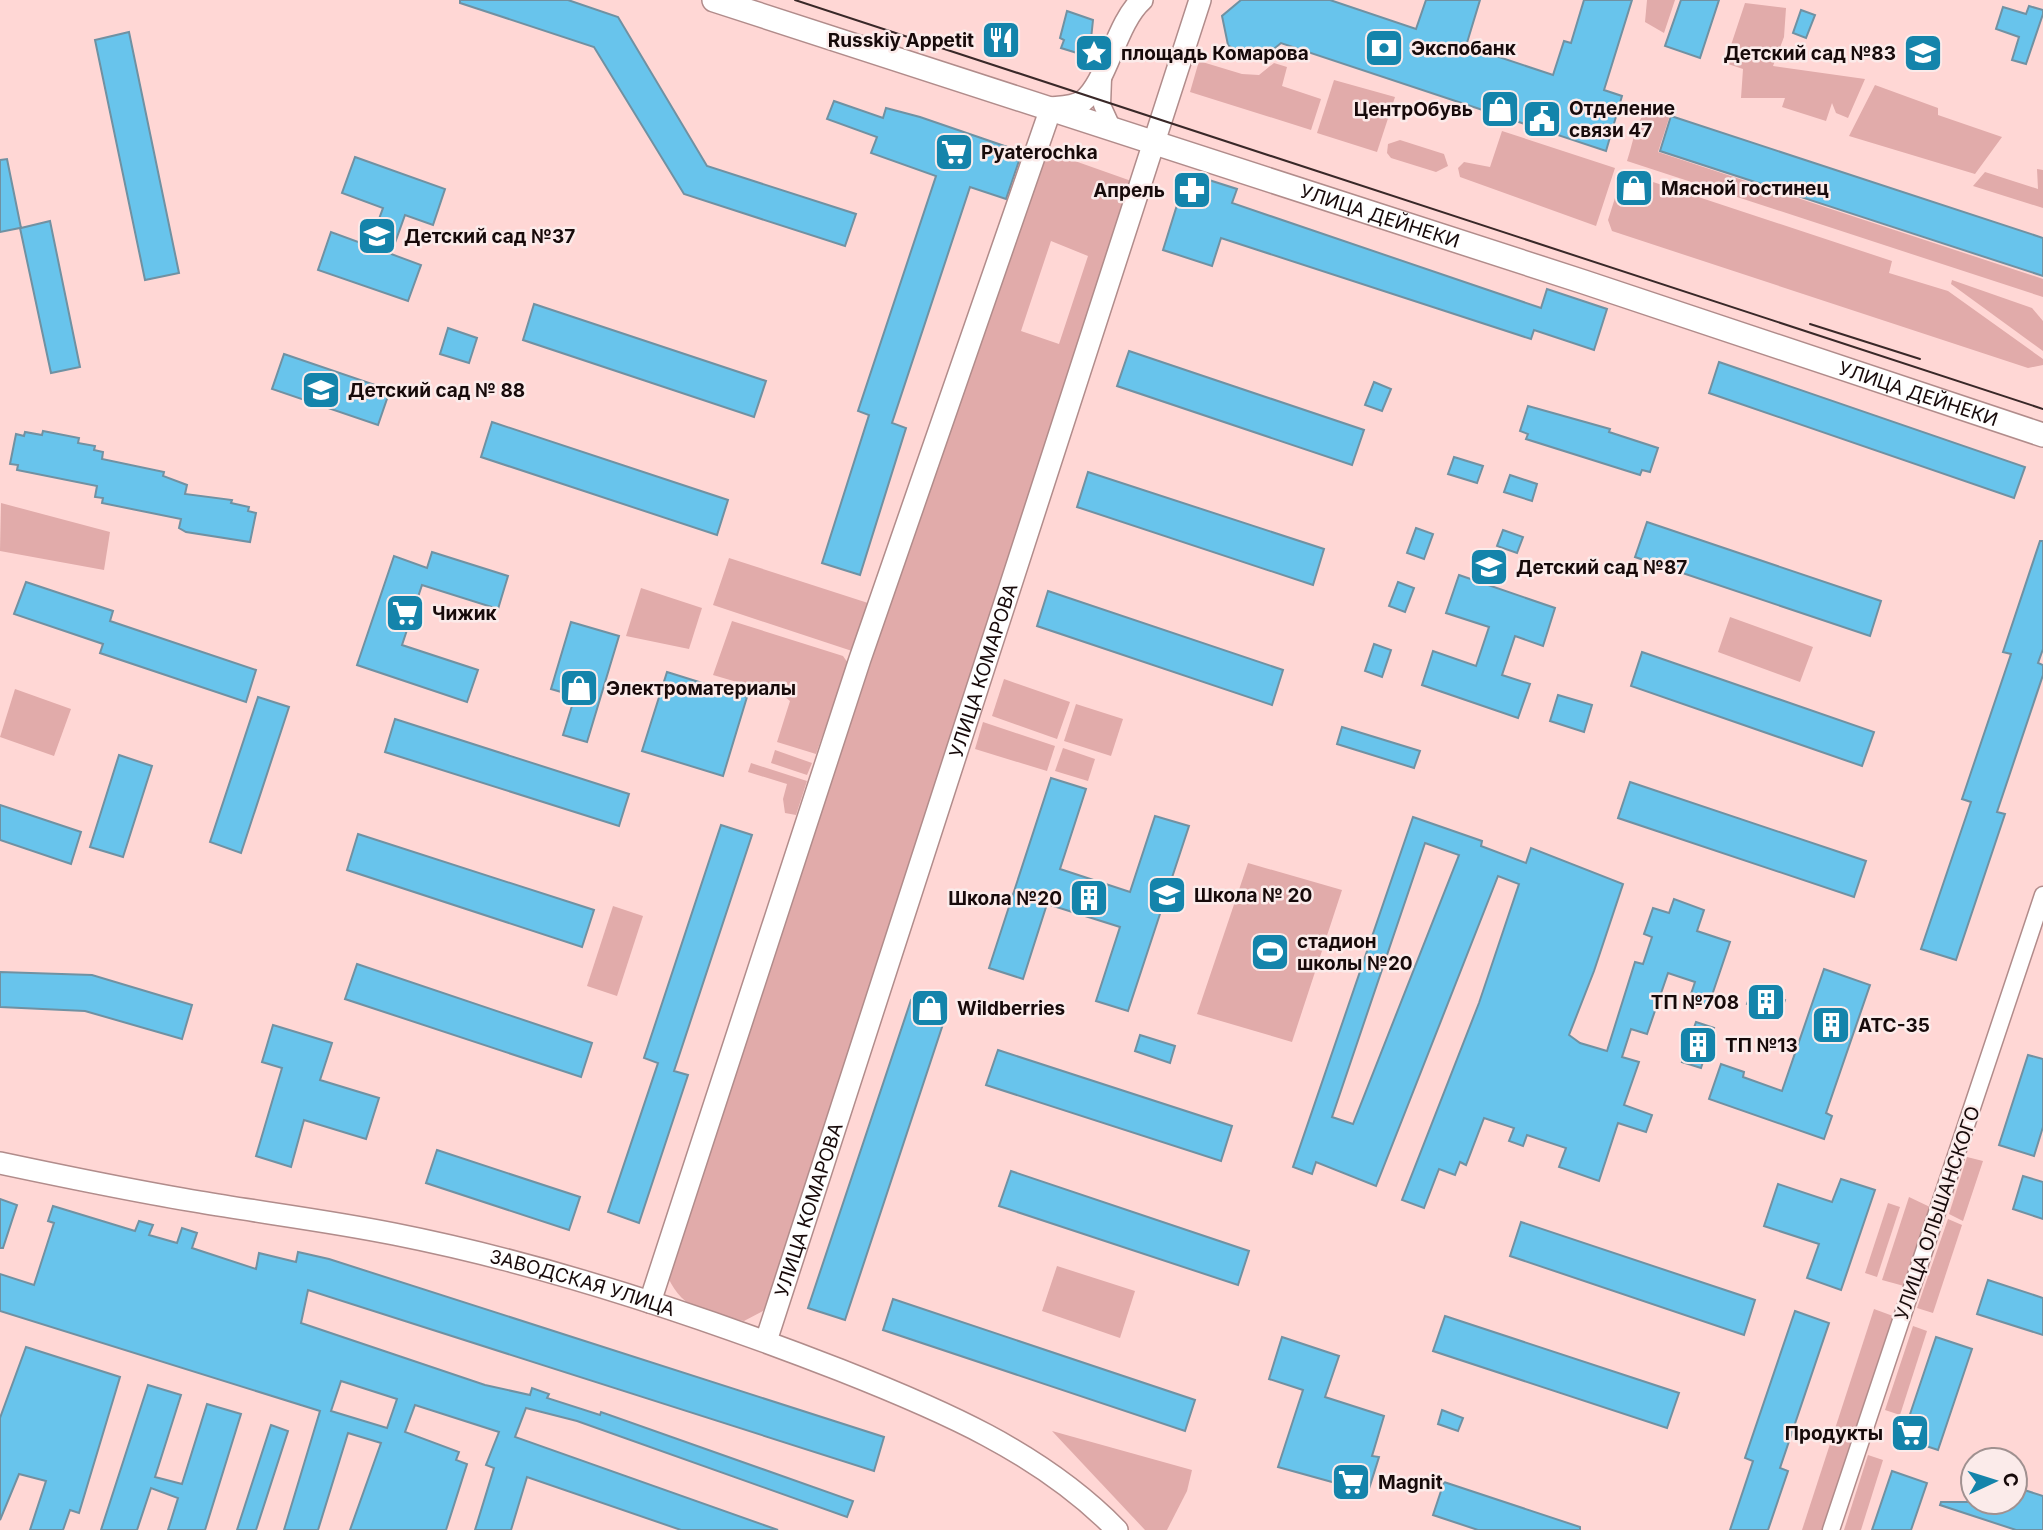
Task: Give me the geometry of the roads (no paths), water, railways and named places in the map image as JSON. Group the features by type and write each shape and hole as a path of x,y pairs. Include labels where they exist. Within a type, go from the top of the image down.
{"main road":[{"name":"УЛИЦА ДЕЙНЕКИ","path":"715,0 2043,435"}],"street":[{"path":"650,1303 860,659 1051,108 1075,104 1089,95 1136,7 1149,0"},
{"name":"УЛИЦА КОМАРОВА","path":"766,1341 1156,144 1198,3"},
{"path":"1112,49 1101,83 1101,97 1113,129"},
{"name":"УЛИЦА ОЛЬШАНСКОГО","path":"1832,1530 2043,895"},
{"name":"ЗАВОДСКАЯ УЛИЦА","path":"0,1163 198,1202 394,1234 563,1275 766,1341 900,1394 988,1435 1045,1470 1117,1530"}],"tram line":[{"path":"795,0 2043,409"},
{"path":"1810,324 1920,359"}],"place":[{"name":"Russkiy Appetit","path":"1001,40"},
{"name":"Экспобанк","path":"1384,48"},
{"name":"площадь Комарова","path":"1094,53"},
{"name":"Детский сад №83","path":"1923,53"},
{"name":"ЦентрОбувь","path":"1500,109"},
{"name":"Отделение связи 47","path":"1542,119"},
{"name":"Pyaterochka","path":"954,152"},
{"name":"Мясной гостинец","path":"1634,188"},
{"name":"Апрель","path":"1192,190"},
{"name":"Детский сад №37","path":"377,236"},
{"name":"Детский сад № 88","path":"321,390"},
{"name":"Детский сад №87","path":"1489,567"},
{"name":"Чижик","path":"405,613"},
{"name":"Электроматериалы","path":"579,688"},
{"name":"Школа № 20","path":"1167,895"},
{"name":"Школа №20","path":"1089,898"},
{"name":"стадион школы №20","path":"1270,952"},
{"name":"ТП №708","path":"1766,1002"},
{"name":"Wildberries","path":"930,1008"},
{"name":"АТС-35","path":"1831,1025"},
{"name":"ТП №13","path":"1698,1045"},
{"name":"Продукты","path":"1910,1433"},
{"name":"Magnit","path":"1351,1482"}]}
